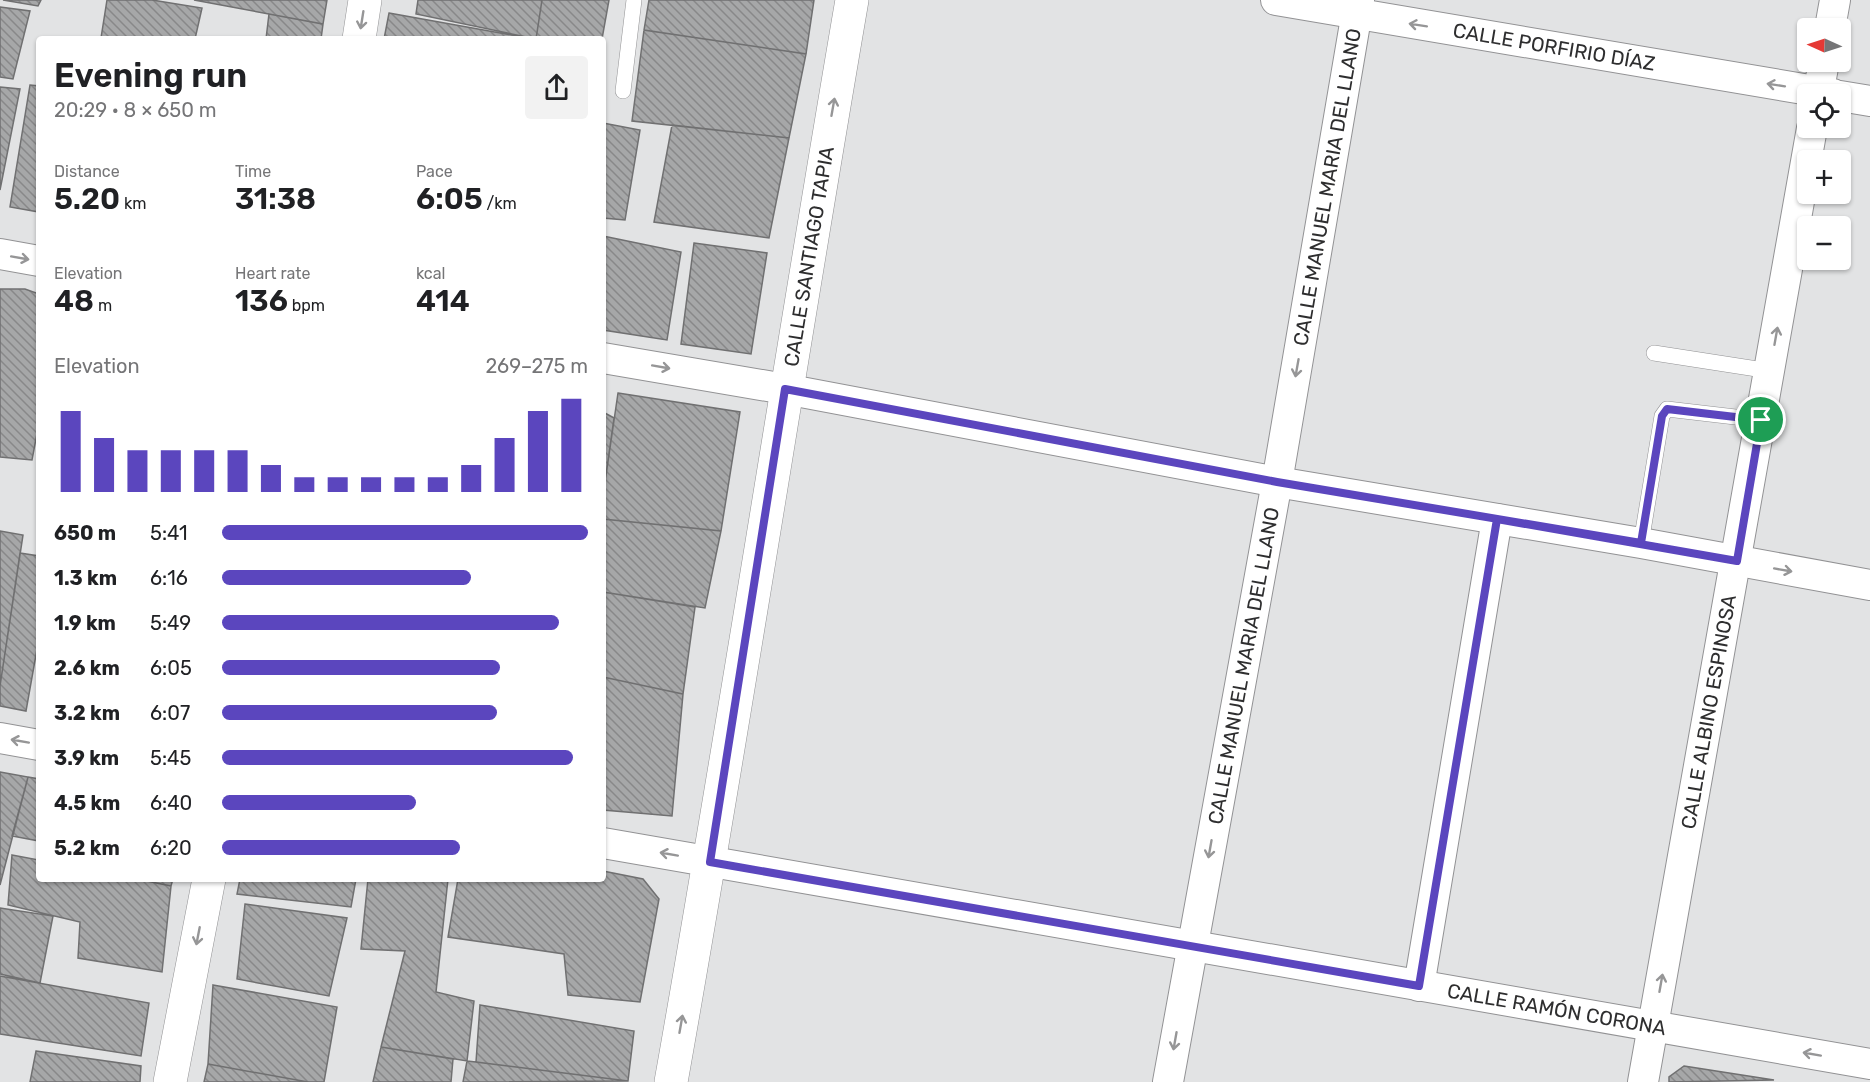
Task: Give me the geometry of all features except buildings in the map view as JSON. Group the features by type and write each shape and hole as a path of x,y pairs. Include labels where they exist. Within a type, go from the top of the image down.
{"street":[{"path":"359,36 365,0"},
{"name":"CALLE SANTIAGO TAPIA","path":"671,1082 710,862 785,389 852,0"},
{"name":"CALLE PORFIRIO DÍAZ","path":"1276,0 1358,8 1797,88"},
{"path":"1832,18 1835,0"},
{"name":"CALLE MANUEL MARIA DEL LLANO","path":"1168,1082 1277,482 1358,8"},
{"name":"CALLE PORFIRIO DÍAZ","path":"1851,97 1870,100"},
{"name":"CALLE ALBINO ESPINOSA","path":"1643,1082 1810,138"},
{"path":"0,254 36,260"},
{"path":"606,358 1277,482 1641,543 1870,585"},
{"path":"1419,986 1497,519"},
{"path":"0,738 36,744"},
{"name":"CALLE RAMÓN CORONA","path":"606,844 1870,1064"},
{"path":"170,1082 208,882"}],"lane":[{"path":"623,92 634,0"},
{"path":"1654,353 1770,371"},
{"path":"1641,543 1662,416 1667,409 1761,420"}],"route":[{"path":"785,389 1277,482 1641,543 1662,416 1667,409 1676,408 1761,420 1737,561 1497,519 1419,986 710,862 785,389"}]}
